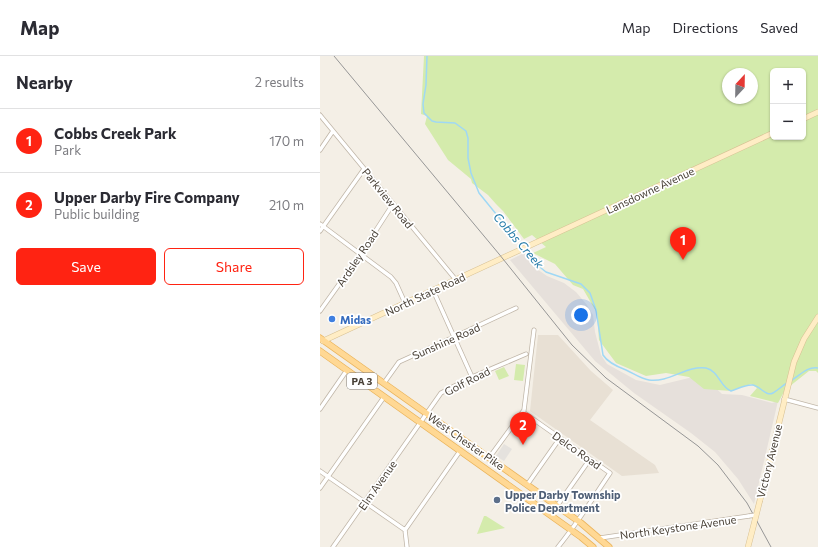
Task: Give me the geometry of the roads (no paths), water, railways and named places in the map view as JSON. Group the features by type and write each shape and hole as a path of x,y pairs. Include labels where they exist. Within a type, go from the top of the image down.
{"main road":[{"path":"806,118 818,112"},
{"name":"Lansdowne Avenue","path":"527,247 770,134"},
{"name":"North State Road","path":"321,340 527,247"},
{"name":"Victory Avenue","path":"748,547 790,376 800,346 818,318"},
{"name":"West Chester Pike","path":"321,340 578,521 609,547"},
{"name":"West Chester Pike","path":"320,351 572,530 593,547"},
{"path":"499,478 505,469"}],"street":[{"name":"Parkview Road","path":"320,115 456,280"},
{"path":"320,150 333,131"},
{"path":"320,231 322,225 364,169"},
{"name":"Ardsley Road","path":"320,311 360,255 393,204"},
{"path":"322,225 390,277 396,283 405,303"},
{"path":"433,290 472,377"},
{"name":"Sunshine Road","path":"384,383 399,362 516,308"},
{"path":"489,458 526,406 534,330"},
{"name":"Golf Road","path":"421,422 441,393 472,377 526,354"},
{"path":"320,409 347,370"},
{"path":"320,488 384,396"},
{"path":"785,397 818,408"},
{"name":"Delco Road","path":"523,412 610,473 581,514 578,521"},
{"name":"Elm Avenue","path":"333,547 421,422"},
{"path":"527,485 560,438"},
{"path":"407,547 405,530 460,451"},
{"path":"557,506 590,459"},
{"path":"320,471 405,530"},
{"name":"North Keystone Avenue","path":"600,538 749,516 756,518"},
{"path":"558,547 578,521"}],"waterway":[{"name":"Cobbs Creek","path":"427,56 426,85 423,104 424,113 432,121 455,123 466,131 468,138 468,158 471,173 479,193 514,236 525,245"},
{"name":"Cobbs Creek","path":"527,249 532,260 546,272 581,284 590,293 596,310 603,355 617,366 649,380 664,379 692,369 706,368 714,372 724,386 731,391 744,386 753,385 770,394 787,383"},
{"name":"Cobbs Creek","path":"792,380 811,368 818,368"}],"tram line":[{"path":"334,56 499,254 572,345 606,378 698,446 718,465 747,503 771,547"}],"place":[{"name":"Cobbs Creek Park","path":"683,260"},
{"name":"Midas","path":"332,319"},
{"name":"Upper Darby Fire Company","path":"523,445"},
{"name":"Upper Darby Township Police Department","path":"497,500"}]}
